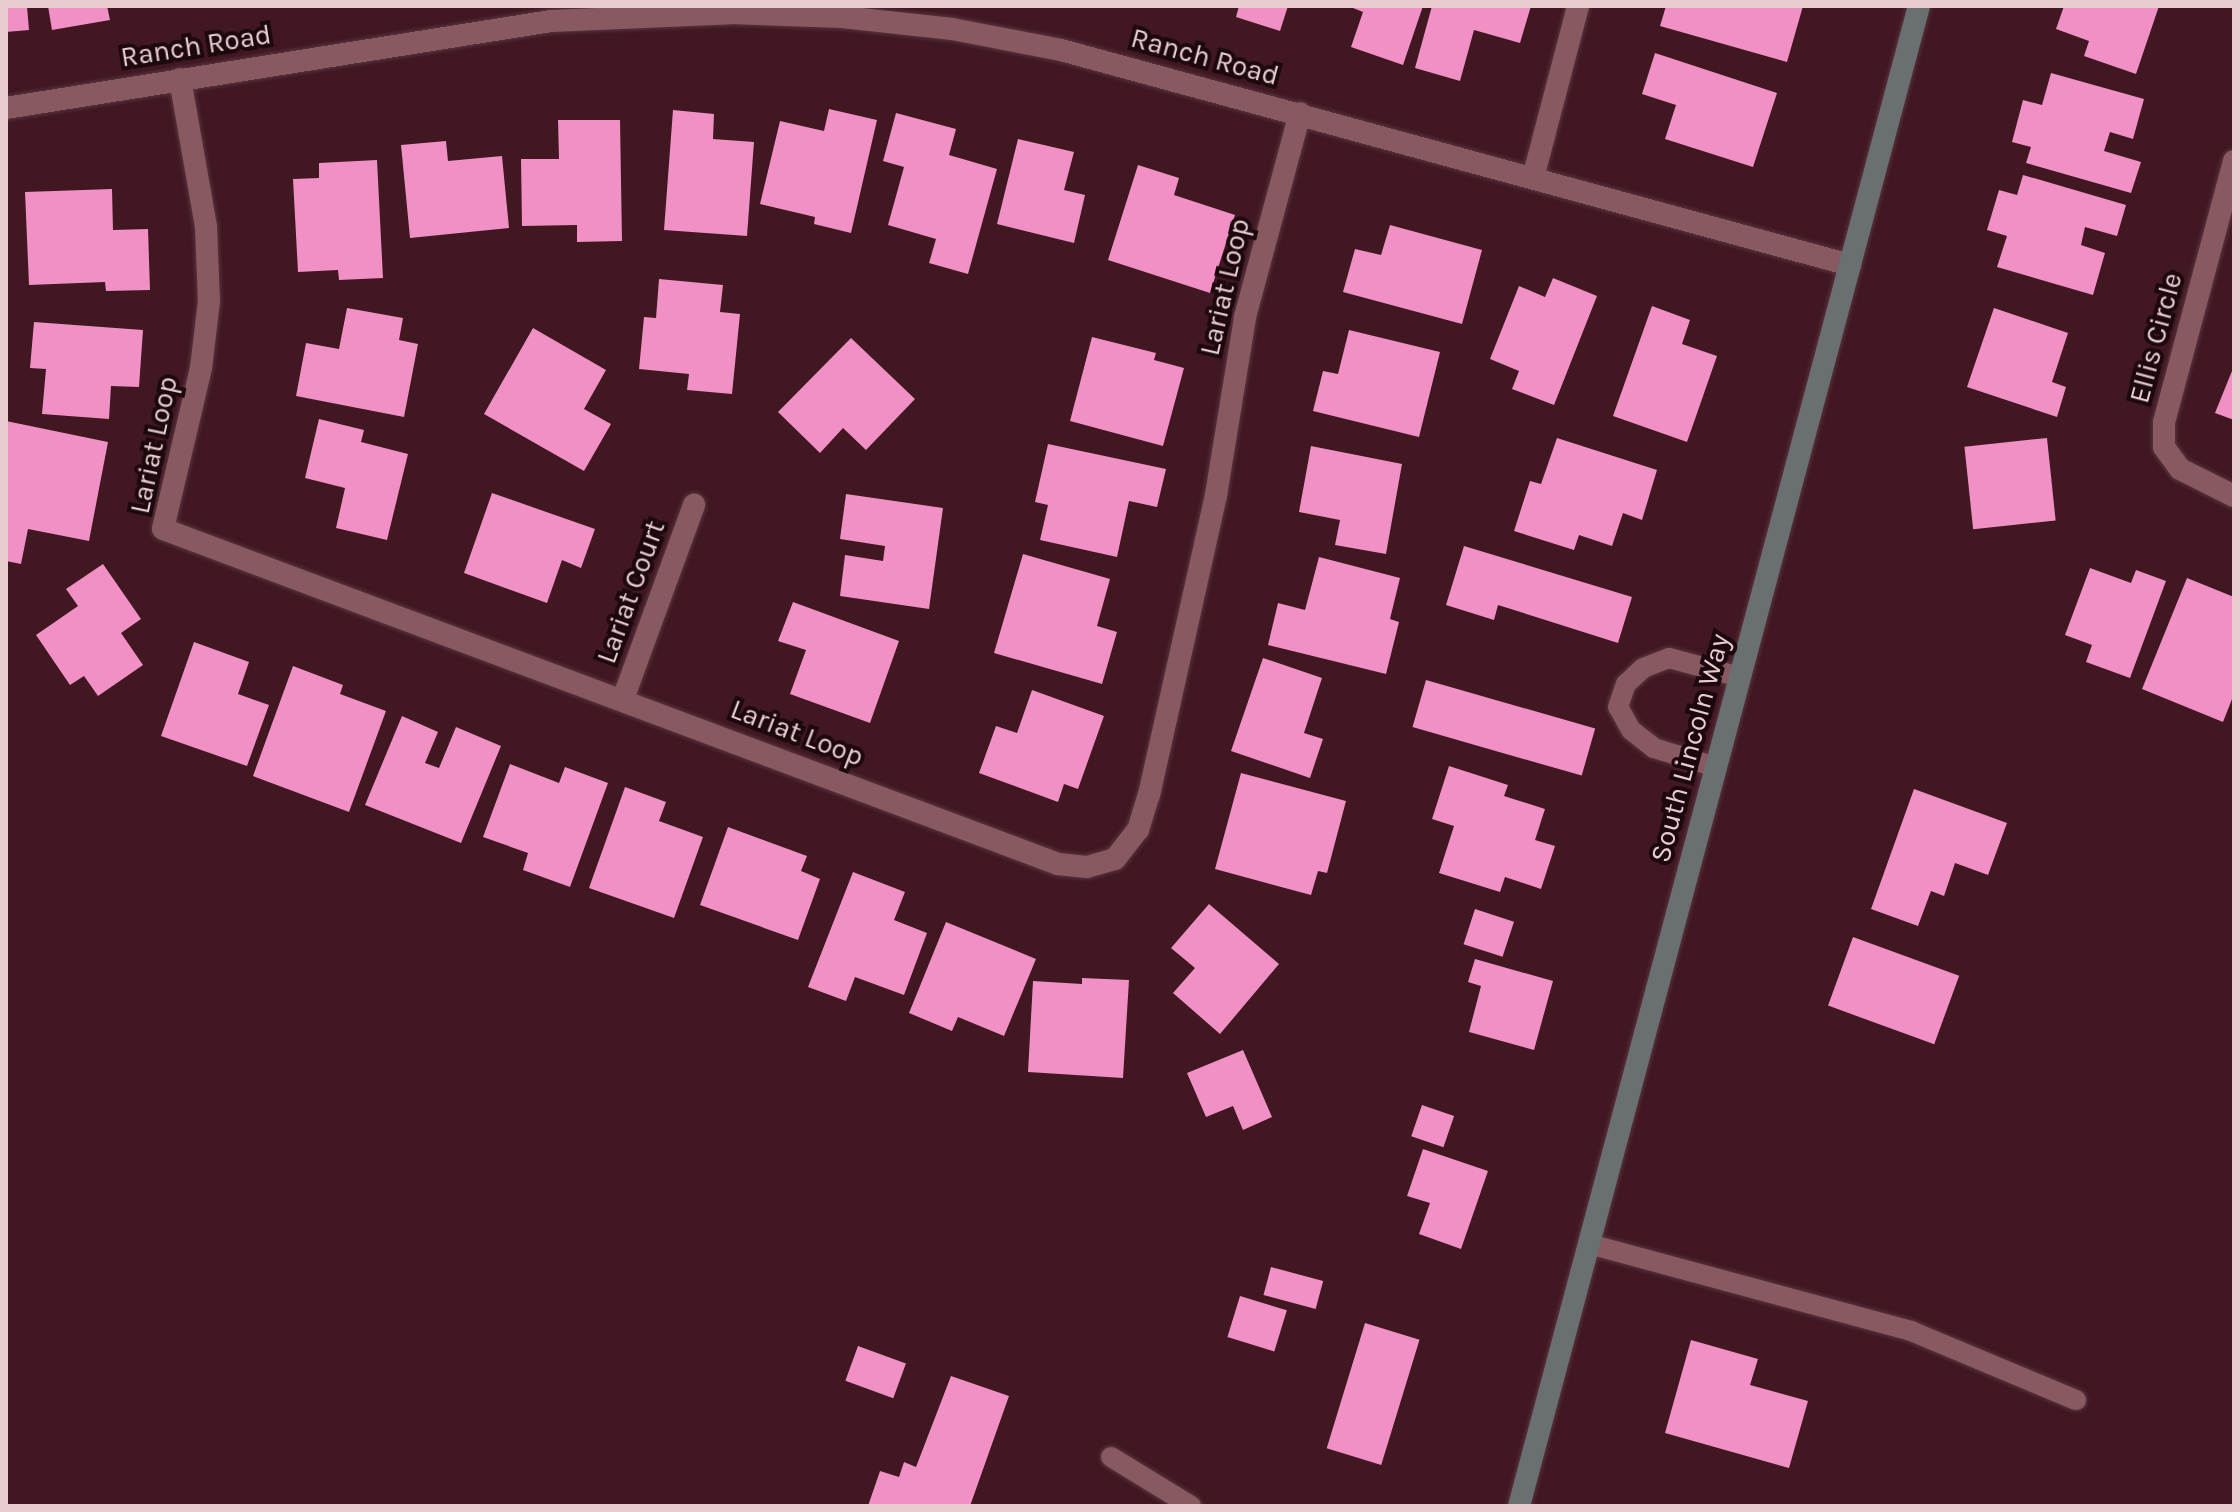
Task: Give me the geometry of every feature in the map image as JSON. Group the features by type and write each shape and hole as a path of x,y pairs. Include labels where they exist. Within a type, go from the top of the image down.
{"main road":[{"name":"South Lincoln Way","path":"1519,1506 1919,6"}],"street":[{"path":"1533,178 1578,6"},
{"name":"Ranch Road","path":"6,108 550,14 731,13 952,29 1061,50 1850,265"},
{"name":"Lariat Loop","path":"180,79 206,227 209,301 201,368 163,529 1058,864 1087,867 1115,859 1138,830 1149,795 1216,495 1245,317 1300,113"},
{"name":"Ellis Circle","path":"2234,161 2164,422 2164,447 2180,469 2234,496"},
{"name":"Lariat Court","path":"623,699 694,505"}],"lane":[{"path":"1716,767 1654,748 1631,730 1618,707 1626,684 1643,668 1669,658 1740,677"},
{"path":"1589,1244 1911,1331 2076,1400"},
{"path":"1111,1457 1191,1506"}],"building":[{"path":"6,6 27,6 29,30 6,32"},
{"path":"48,6 107,6 110,20 52,30"},
{"path":"1239,6 1288,6 1280,31 1236,17"},
{"path":"1348,6 1423,6 1403,65 1351,47 1363,12"},
{"path":"1432,6 1531,6 1520,43 1474,30 1460,81 1415,68"},
{"path":"1666,6 1803,6 1787,62 1660,26"},
{"path":"2064,6 2159,6 2136,74 2084,56 2089,41 2056,29"},
{"path":"1655,53 1777,93 1753,167 1665,139 1676,105 1642,94"},
{"path":"2051,73 2144,99 2133,139 2110,132 2104,151 2141,162 2131,193 2026,163 2031,147 2012,142 2023,100 2042,105"},
{"path":"829,109 877,120 851,233 814,224 815,217 760,204 780,121 824,131"},
{"path":"673,110 714,114 713,139 754,142 747,236 664,230"},
{"path":"896,113 956,129 949,155 997,169 968,274 929,263 936,239 888,225 904,167 883,161"},
{"path":"558,120 620,120 622,241 577,242 577,225 522,226 521,159 559,159"},
{"path":"1018,139 1074,152 1064,190 1085,195 1074,243 997,224"},
{"path":"446,141 448,161 502,156 509,228 410,238 401,145"},
{"path":"377,160 383,278 339,280 338,270 298,272 293,179 319,178 319,163"},
{"path":"1138,165 1179,178 1174,195 1235,215 1210,293 1108,260"},
{"path":"2023,175 2126,205 2117,236 2085,227 2081,245 2105,253 2093,295 1997,267 2007,236 1987,230 1999,190 2017,195"},
{"path":"112,189 113,230 148,229 150,290 106,291 105,282 29,285 25,192"},
{"path":"1390,225 1482,250 1462,324 1343,292 1355,249 1381,255"},
{"path":"1553,278 1597,296 1554,405 1512,389 1519,371 1490,359 1519,286 1545,297"},
{"path":"659,279 723,285 720,312 740,314 732,394 687,390 689,374 639,369 644,317 656,318"},
{"path":"1652,306 1690,320 1682,344 1717,356 1687,442 1613,416"},
{"path":"347,308 403,318 399,340 418,344 404,417 296,396 306,343 339,349"},
{"path":"1994,308 2068,333 2052,382 2066,387 2057,417 1967,387"},
{"path":"34,322 143,330 139,387 111,386 109,419 42,414 46,369 30,368"},
{"path":"533,328 606,370 584,409 611,424 584,471 484,414"},
{"path":"1349,330 1440,352 1419,437 1313,411 1323,371 1338,374"},
{"path":"1092,337 1156,353 1154,360 1184,368 1163,446 1070,421"},
{"path":"851,338 915,399 866,450 843,428 820,453 778,412"},
{"path":"2234,366 2234,420 2215,413"},
{"path":"319,419 364,430 361,442 408,454 387,540 336,528 345,488 305,478"},
{"path":"6,421 108,442 89,541 28,529 21,564 6,561"},
{"path":"1557,438 1657,470 1642,520 1623,513 1612,546 1579,535 1574,550 1514,531 1530,481 1541,484"},
{"path":"2047,438 2056,521 1973,529 1964,447"},
{"path":"1048,444 1166,469 1157,507 1129,501 1117,557 1040,540 1048,505 1035,502"},
{"path":"1311,446 1402,464 1386,554 1335,545 1340,520 1299,512"},
{"path":"492,493 595,529 581,568 562,560 547,603 464,573"},
{"path":"846,494 943,508 929,609 840,596 845,555 883,561 885,546 840,539"},
{"path":"1464,546 1632,597 1618,643 1498,605 1494,620 1446,605"},
{"path":"1023,554 1110,579 1097,626 1117,632 1102,684 994,653"},
{"path":"1319,557 1400,578 1390,619 1399,622 1386,674 1268,645 1278,603 1305,610"},
{"path":"103,564 141,619 121,633 143,665 98,696 84,676 70,685 36,635 78,606 66,589"},
{"path":"2090,568 2131,583 2136,570 2166,581 2130,678 2086,662 2092,645 2065,635"},
{"path":"2187,578 2234,597 2234,694 2223,722 2142,689"},
{"path":"793,602 899,641 870,723 790,694 806,650 778,641"},
{"path":"194,642 249,662 238,694 269,705 247,766 161,736"},
{"path":"1263,658 1322,678 1304,733 1323,739 1310,778 1231,751"},
{"path":"293,666 343,685 340,694 386,711 349,812 253,776"},
{"path":"1426,680 1595,729 1582,776 1412,727"},
{"path":"1032,690 1104,716 1078,789 1064,784 1058,802 979,773 996,726 1017,733"},
{"path":"402,716 438,732 425,763 439,768 456,727 501,746 461,843 365,805"},
{"path":"510,764 559,783 565,767 608,783 570,887 523,870 528,853 483,837"},
{"path":"1449,766 1508,785 1504,796 1545,809 1535,840 1555,846 1541,889 1505,877 1500,892 1439,873 1454,826 1432,819"},
{"path":"1241,773 1346,801 1327,873 1318,871 1311,895 1215,869"},
{"path":"625,787 666,802 659,821 703,837 674,918 589,888"},
{"path":"1914,789 2007,823 1988,875 1955,863 1944,896 1931,891 1918,926 1871,909"},
{"path":"728,827 807,856 801,871 820,879 798,940 700,905"},
{"path":"853,872 905,892 894,920 927,933 904,995 855,977 846,1001 808,987"},
{"path":"1209,904 1279,964 1220,1034 1173,993 1195,968 1171,948"},
{"path":"1475,909 1514,922 1503,957 1464,944"},
{"path":"946,922 1036,959 1004,1036 958,1017 952,1031 909,1013"},
{"path":"1853,937 1959,976 1934,1044 1828,1006"},
{"path":"1475,959 1553,981 1534,1050 1469,1032 1481,986 1468,982"},
{"path":"1082,978 1129,980 1123,1078 1028,1072 1033,981 1082,984"},
{"path":"1243,1050 1272,1117 1243,1130 1233,1106 1206,1117 1187,1073"},
{"path":"1422,1105 1454,1116 1443,1147 1411,1136"},
{"path":"1423,1149 1488,1171 1461,1249 1419,1234 1430,1203 1407,1196"},
{"path":"1271,1267 1323,1281 1316,1309 1263,1295"},
{"path":"1240,1296 1287,1310 1274,1351 1227,1337"},
{"path":"1365,1323 1420,1340 1381,1465 1327,1448"},
{"path":"1691,1340 1758,1359 1750,1385 1808,1401 1789,1468 1665,1433"},
{"path":"858,1346 906,1363 893,1398 845,1381"},
{"path":"951,1376 1009,1396 970,1506 868,1506 880,1471 899,1477 904,1462 916,1467"}]}
